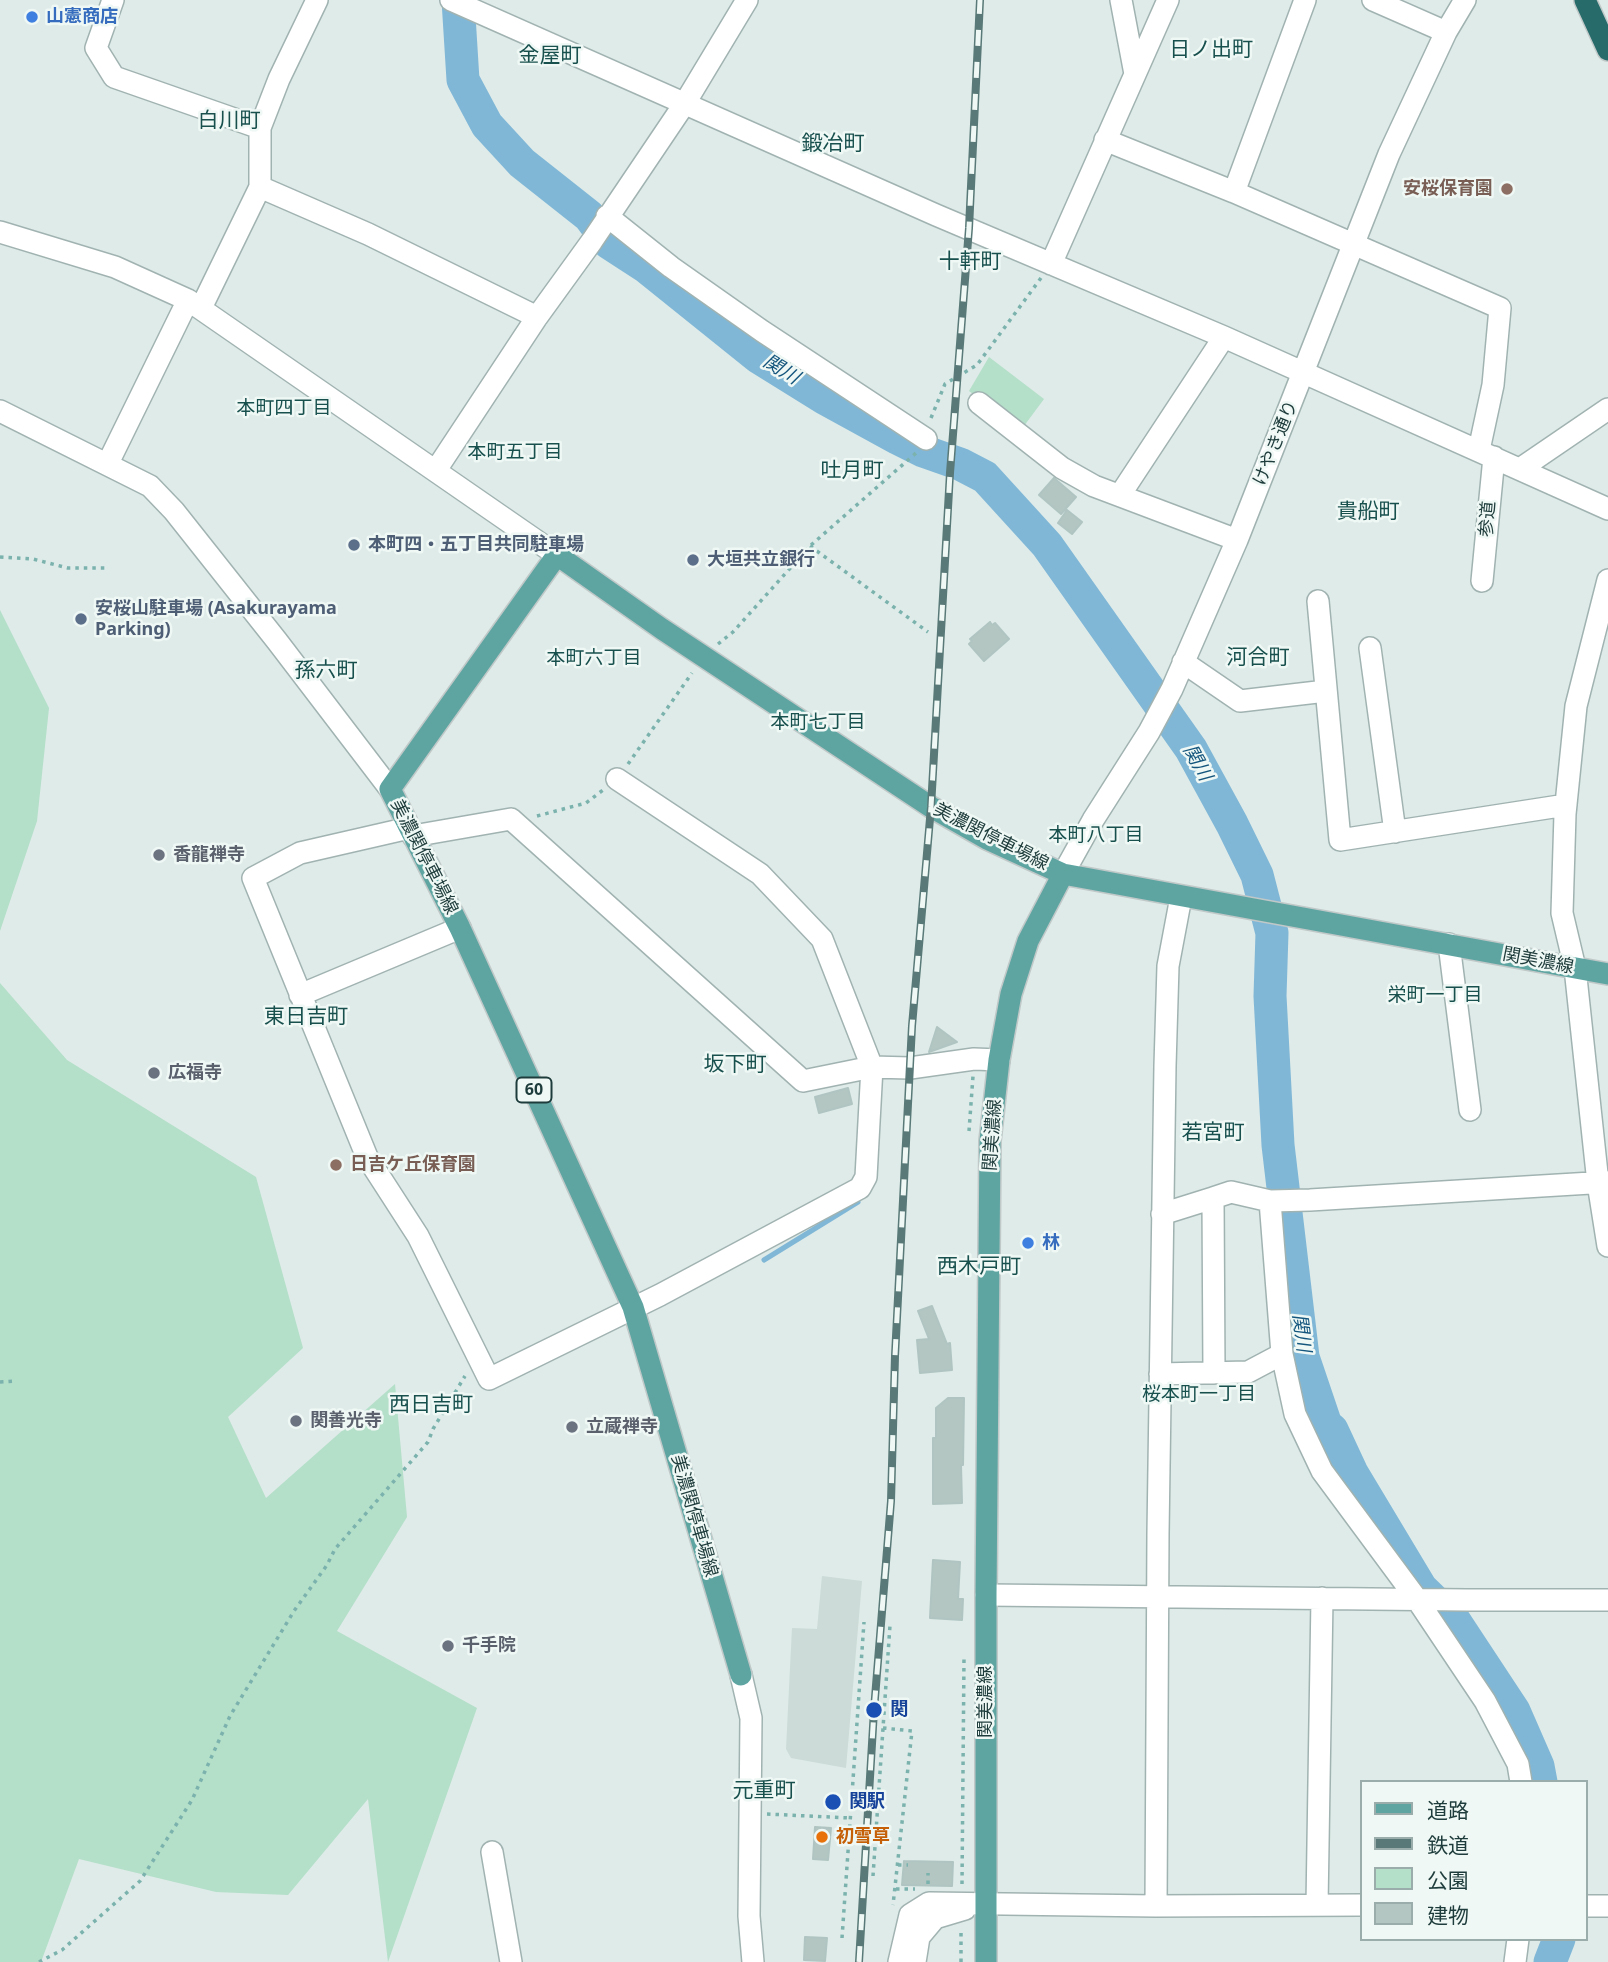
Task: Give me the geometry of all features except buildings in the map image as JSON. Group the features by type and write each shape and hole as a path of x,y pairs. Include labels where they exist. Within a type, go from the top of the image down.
{"highway":[{"path":"1585,0 1608,50"}],"main road":[{"name":"美濃関停車場線","path":"741,1675 633,1307 460,928 390,789 557,555 931,807 988,839 1063,874"},
{"name":"関美濃線","path":"986,1962 990,1141 999,1060 1011,994 1028,941 1063,874 1608,974"}],"street":[{"path":"113,0 96,48 114,77 260,128"},
{"path":"108,463 260,187 260,128 279,79 317,0"},
{"path":"451,0 485,10 936,215 1224,337 1608,509"},
{"path":"436,470 537,317 685,103 747,0"},
{"path":"1121,0 1135,74"},
{"path":"1051,264 1168,0"},
{"path":"1234,192 1306,0"},
{"name":"けやき通り","path":"1063,874 1172,689 1237,540 1390,154 1446,32 1465,0"},
{"path":"1380,2 1446,32"},
{"path":"1105,140 1234,192 1352,245"},
{"path":"260,187 368,234 537,317"},
{"path":"606,217 762,331 926,439"},
{"path":"0,232 115,267 195,304 557,555"},
{"name":"参道","path":"1352,245 1500,308 1486,454 1482,582"},
{"path":"1120,495 1224,337"},
{"path":"979,403 1062,468 1094,485 1237,540"},
{"path":"1520,469 1608,409"},
{"path":"0,411 150,486 174,511 277,641 390,789"},
{"path":"1608,580 1576,706 1562,863 1562,913 1575,968 1603,1183 1608,1246"},
{"path":"1318,601 1340,840 1566,805"},
{"path":"1370,648 1395,832"},
{"path":"1183,662 1240,701 1326,691"},
{"path":"617,779 760,874 822,939 872,1067 866,1177 860,1188 489,1379 418,1236 367,1157 253,878 300,853 411,832 511,819 803,1081 872,1067 910,1068 974,1059 999,1060"},
{"path":"1156,1906 1162,1214 1168,966 1181,897"},
{"path":"300,995 460,928"},
{"path":"1449,944 1470,1110"},
{"path":"1162,1214 1231,1192 1270,1201 1603,1183"},
{"path":"1213,1198 1214,1373"},
{"path":"1270,1201 1282,1354 1295,1413 1322,1471 1417,1598 1485,1701 1518,1764 1521,1780"},
{"path":"1160,1374 1248,1372 1282,1354"},
{"path":"986,1595 1608,1600"},
{"path":"1317,1905 1322,1598"},
{"path":"741,1675 751,1718 749,1916 753,1962"},
{"path":"492,1852 511,1962"},
{"path":"899,1962 910,1915 929,1903 1360,1905"},
{"path":"915,1962 919,1937 935,1918 987,1903"},
{"path":"1587,1906 1608,1906"},
{"path":"1515,1962 1518,1941"}],"path":[{"path":"926,439 931,416 945,384 977,365 1051,264"},
{"path":"511,819 545,816 586,803 617,779 704,655 733,632 810,546 913,456"},
{"path":"810,546 928,632"},
{"path":"0,557 33,559 68,568 107,568"},
{"path":"969,1143 974,1059"},
{"path":"39,1962 62,1950 140,1881 192,1800 230,1716 294,1611 327,1565 335,1549 428,1442 477,1356"},
{"path":"0,1382 17,1381"},
{"path":"842,1938 864,1622"},
{"path":"873,1875 890,1625"},
{"path":"962,1890 964,1655"},
{"path":"883,1728 912,1731 896,1889 917,1889"},
{"path":"851,1796 878,1797"},
{"path":"751,1813 850,1818"},
{"path":"898,1865 908,1865"},
{"path":"928,1874 928,1889"},
{"path":"961,1933 961,1962"}],"shaded area":[{"path":"822,1576 862,1581 846,1768 791,1758 786,1749 792,1628 817,1629"}],"green space":[{"path":"989,357 1044,399 1021,430 969,391"},
{"path":"0,610 49,708 37,821 0,931"},
{"path":"0,983 67,1060 256,1177 303,1348 228,1417 266,1498 395,1384 407,1517 337,1631 477,1708 388,1962 368,1799 288,1895 216,1892 79,1859 41,1962 0,1962"}],"waterway":[{"name":"関川","path":"458,0 463,80 487,125 522,163 589,216 609,243 646,267 758,357 824,398 897,438 985,477 1047,545 1191,749 1257,875 1272,933 1270,996 1278,1145 1303,1357 1326,1425 1332,1430 1352,1473 1421,1588 1454,1620 1514,1711 1538,1766 1541,1780"},
{"path":"764,1260 858,1202"},
{"name":"関川","path":"1550,1962 1558,1941"}],"railway":[{"path":"859,1962 874,1710 891,1501 895,1356 912,1026 931,807 950,473 969,228 980,0"}],"place":[{"name":"山憲商店","path":"32,17"},
{"name":"安桜保育園","path":"1507,189"},
{"name":"本町四・五丁目共同駐車場","path":"354,545"},
{"name":"大垣共立銀行","path":"693,560"},
{"name":"安桜山駐車場 (Asakurayama Parking)","path":"81,619"},
{"name":"香龍禅寺","path":"159,855"},
{"name":"広福寺","path":"154,1073"},
{"name":"日吉ケ丘保育園","path":"336,1165"},
{"name":"林","path":"1028,1243"},
{"name":"関善光寺","path":"296,1421"},
{"name":"立蔵禅寺","path":"572,1427"},
{"name":"千手院","path":"448,1646"},
{"name":"関","path":"874,1710"},
{"name":"関駅","path":"833,1802"},
{"name":"初雪草","path":"822,1837"}],"district":[{"name":"日ノ出町","path":"1211,50"},
{"name":"金屋町","path":"550,56"},
{"name":"白川町","path":"229,121"},
{"name":"鍛冶町","path":"833,144"},
{"name":"十軒町","path":"970,262"},
{"name":"本町四丁目","path":"284,409"},
{"name":"本町五丁目","path":"515,453"},
{"name":"吐月町","path":"852,471"},
{"name":"貴船町","path":"1368,512"},
{"name":"河合町","path":"1258,658"},
{"name":"本町六丁目","path":"594,659"},
{"name":"孫六町","path":"326,671"},
{"name":"本町七丁目","path":"818,723"},
{"name":"本町八丁目","path":"1096,836"},
{"name":"栄町一丁目","path":"1435,996"},
{"name":"東日吉町","path":"306,1017"},
{"name":"坂下町","path":"735,1065"},
{"name":"若宮町","path":"1213,1133"},
{"name":"西木戸町","path":"979,1267"},
{"name":"桜本町一丁目","path":"1199,1395"},
{"name":"西日吉町","path":"431,1405"},
{"name":"元重町","path":"764,1791"}]}
